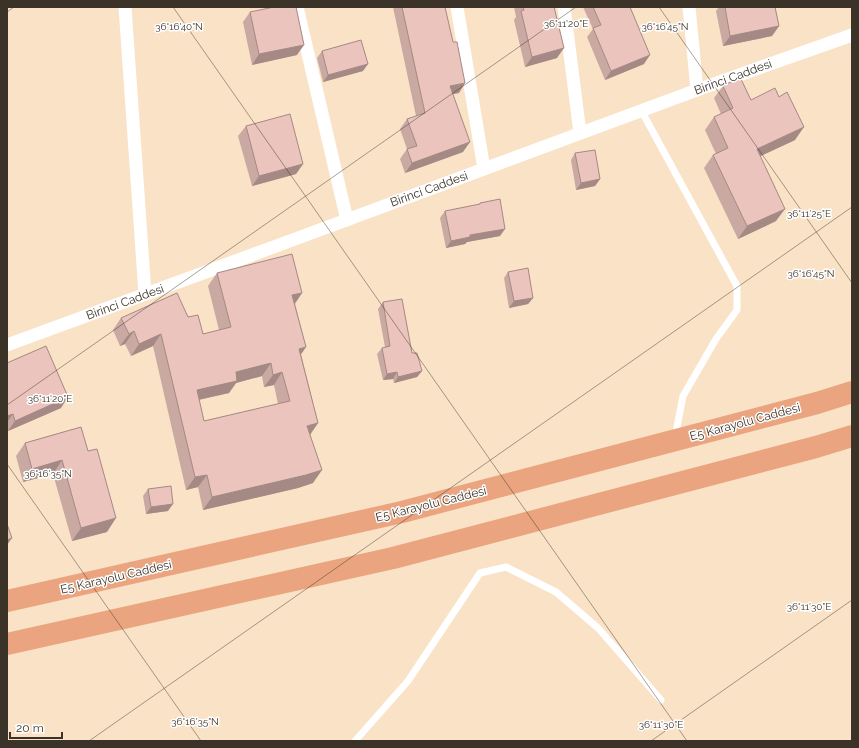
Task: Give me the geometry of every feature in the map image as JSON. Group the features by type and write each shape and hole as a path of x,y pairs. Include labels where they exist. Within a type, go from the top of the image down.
{"highway":[{"name":"E5 Karayolu Caddesi","path":"7,601 402,512 817,403 852,392"},
{"path":"7,644 392,558 816,447 852,436"}],"street":[{"path":"125,7 145,294"},
{"path":"297,7 347,220"},
{"path":"458,7 484,169"},
{"path":"564,7 580,133"},
{"path":"689,7 697,90"},
{"name":"Birinci Caddesi","path":"7,345 641,110 852,35"}],"lane":[{"path":"641,110 737,286 737,310 716,339 683,396 674,441"},
{"path":"355,741 408,681 480,573 506,567 556,592 598,628 661,700"}],"building":[{"path":"274,7 296,7 304,45 259,54 250,12"},
{"path":"402,7 445,7 453,42 457,42 465,83 450,86 470,142 412,163 407,149 417,146 407,119 425,113"},
{"path":"523,7 554,7 564,48 532,57 521,11 524,10"},
{"path":"593,7 630,7 650,55 611,71 593,28 601,25"},
{"path":"725,7 775,7 779,26 730,36"},
{"path":"361,40 368,64 328,75 322,51"},
{"path":"740,77 751,100 775,88 779,97 787,92 804,127 757,149 785,209 747,226 713,155 728,148 714,117 733,108 723,86"},
{"path":"290,114 303,164 259,176 246,126"},
{"path":"595,150 600,179 581,183 575,153"},
{"path":"500,199 505,229 470,235 470,237 451,241 445,211"},
{"path":"292,254 302,293 292,295 306,347 299,349 318,423 307,426 322,470 212,497 207,475 195,477 161,334 139,344 134,331 129,334 121,318 177,293 188,317 198,315 203,334 231,327 217,273","holes":["271,363 273,375 282,372 290,401 204,421 197,390 237,381 236,372"]},
{"path":"528,268 533,298 514,301 508,272"},
{"path":"402,299 412,353 417,353 422,371 398,377 397,372 387,374 382,348 390,346 383,302"},
{"path":"46,346 68,397 15,421 13,414 7,416 7,363"},
{"path":"81,427 88,451 97,449 116,518 81,528 62,460 32,469 25,443"},
{"path":"171,486 173,504 151,507 148,489"},
{"path":"7,524 12,538 7,540"}]}
